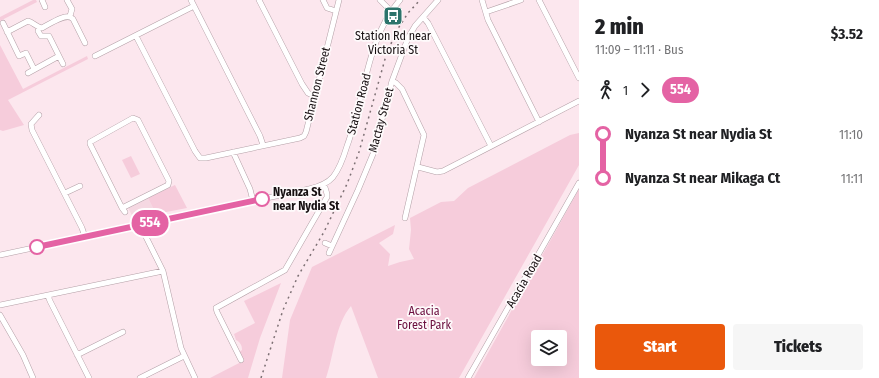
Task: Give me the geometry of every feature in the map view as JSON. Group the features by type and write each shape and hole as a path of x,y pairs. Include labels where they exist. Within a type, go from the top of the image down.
{"street":[{"path":"42,0 45,7"},
{"path":"67,0 72,9 70,16"},
{"path":"191,0 260,136 263,145"},
{"path":"258,0 302,84 308,93 314,96"},
{"path":"324,0 332,16 333,23"},
{"path":"324,0 336,9"},
{"name":"Shannon Street","path":"136,36 200,158 304,136 338,0"},
{"path":"380,0 391,11"},
{"name":"Station Road","path":"324,184 333,176 343,158 355,122 370,63 381,32 391,11 400,0"},
{"name":"Mactay Street","path":"329,253 358,190 372,154 392,81 408,38 415,26 438,0"},
{"path":"482,0 488,20 497,40 539,122"},
{"path":"486,12 521,0"},
{"path":"539,0 579,78"},
{"path":"95,56 194,6"},
{"path":"327,7 336,9"},
{"path":"7,32 28,21 42,28 70,16"},
{"path":"70,16 85,43"},
{"path":"423,17 428,23 491,146"},
{"path":"3,23 19,56 26,53 34,69"},
{"path":"39,27 38,31 41,36 49,36 63,64"},
{"path":"28,73 59,56"},
{"path":"392,81 402,89 423,130 424,140 405,218"},
{"path":"418,167 437,172 443,171 579,101"},
{"path":"40,115 31,124 32,130 65,193 85,237"},
{"path":"133,118 138,120 170,181 168,185 124,210 90,142 133,118"},
{"path":"233,152 254,201"},
{"name":"Acacia Road","path":"468,378 579,183"},
{"path":"0,255 309,189 324,184 327,197 286,270 280,275 216,308 241,360"},
{"path":"65,193 80,186"},
{"path":"140,225 163,271 180,348 195,378"},
{"path":"325,243 332,246"},
{"path":"0,305 163,271"},
{"path":"48,296 89,378"},
{"path":"0,315 33,378"},
{"path":"77,355 123,332"},
{"path":"140,378 184,356"}],"shaded area":[{"path":"148,198 156,214 134,219 128,208"}],"green space":[{"path":"33,0 36,0 37,2 0,21 0,17"},
{"path":"0,45 23,89 87,56 88,59 8,100 24,125 3,131 0,130"},
{"name":"Acacia Forest Park","path":"579,133 579,165 459,378 378,378 351,306 341,322 326,378 282,378 290,320 312,267 395,225 393,234 379,243 390,254 388,266 414,259 409,249 411,230 410,218 441,202 454,201 468,188 570,135"},
{"path":"131,156 140,174 131,178 122,160"},
{"path":"175,185 187,208 156,214 148,198"},
{"path":"579,189 579,378 474,378"},
{"path":"281,283 260,338 248,378 210,378 243,361 239,352 242,350 241,345 236,340 234,334 255,323 244,301"}],"railway":[{"path":"261,378 283,310 298,276 324,232 347,184 359,152 387,52 399,27 408,13 420,0"}],"bus line":[{"name":"554","path":"37,247 262,199"}],"place":[{"name":"Station Rd near Victoria St","path":"393,16"},
{"name":"Nyanza St near Nydia St","path":"262,199"}]}
